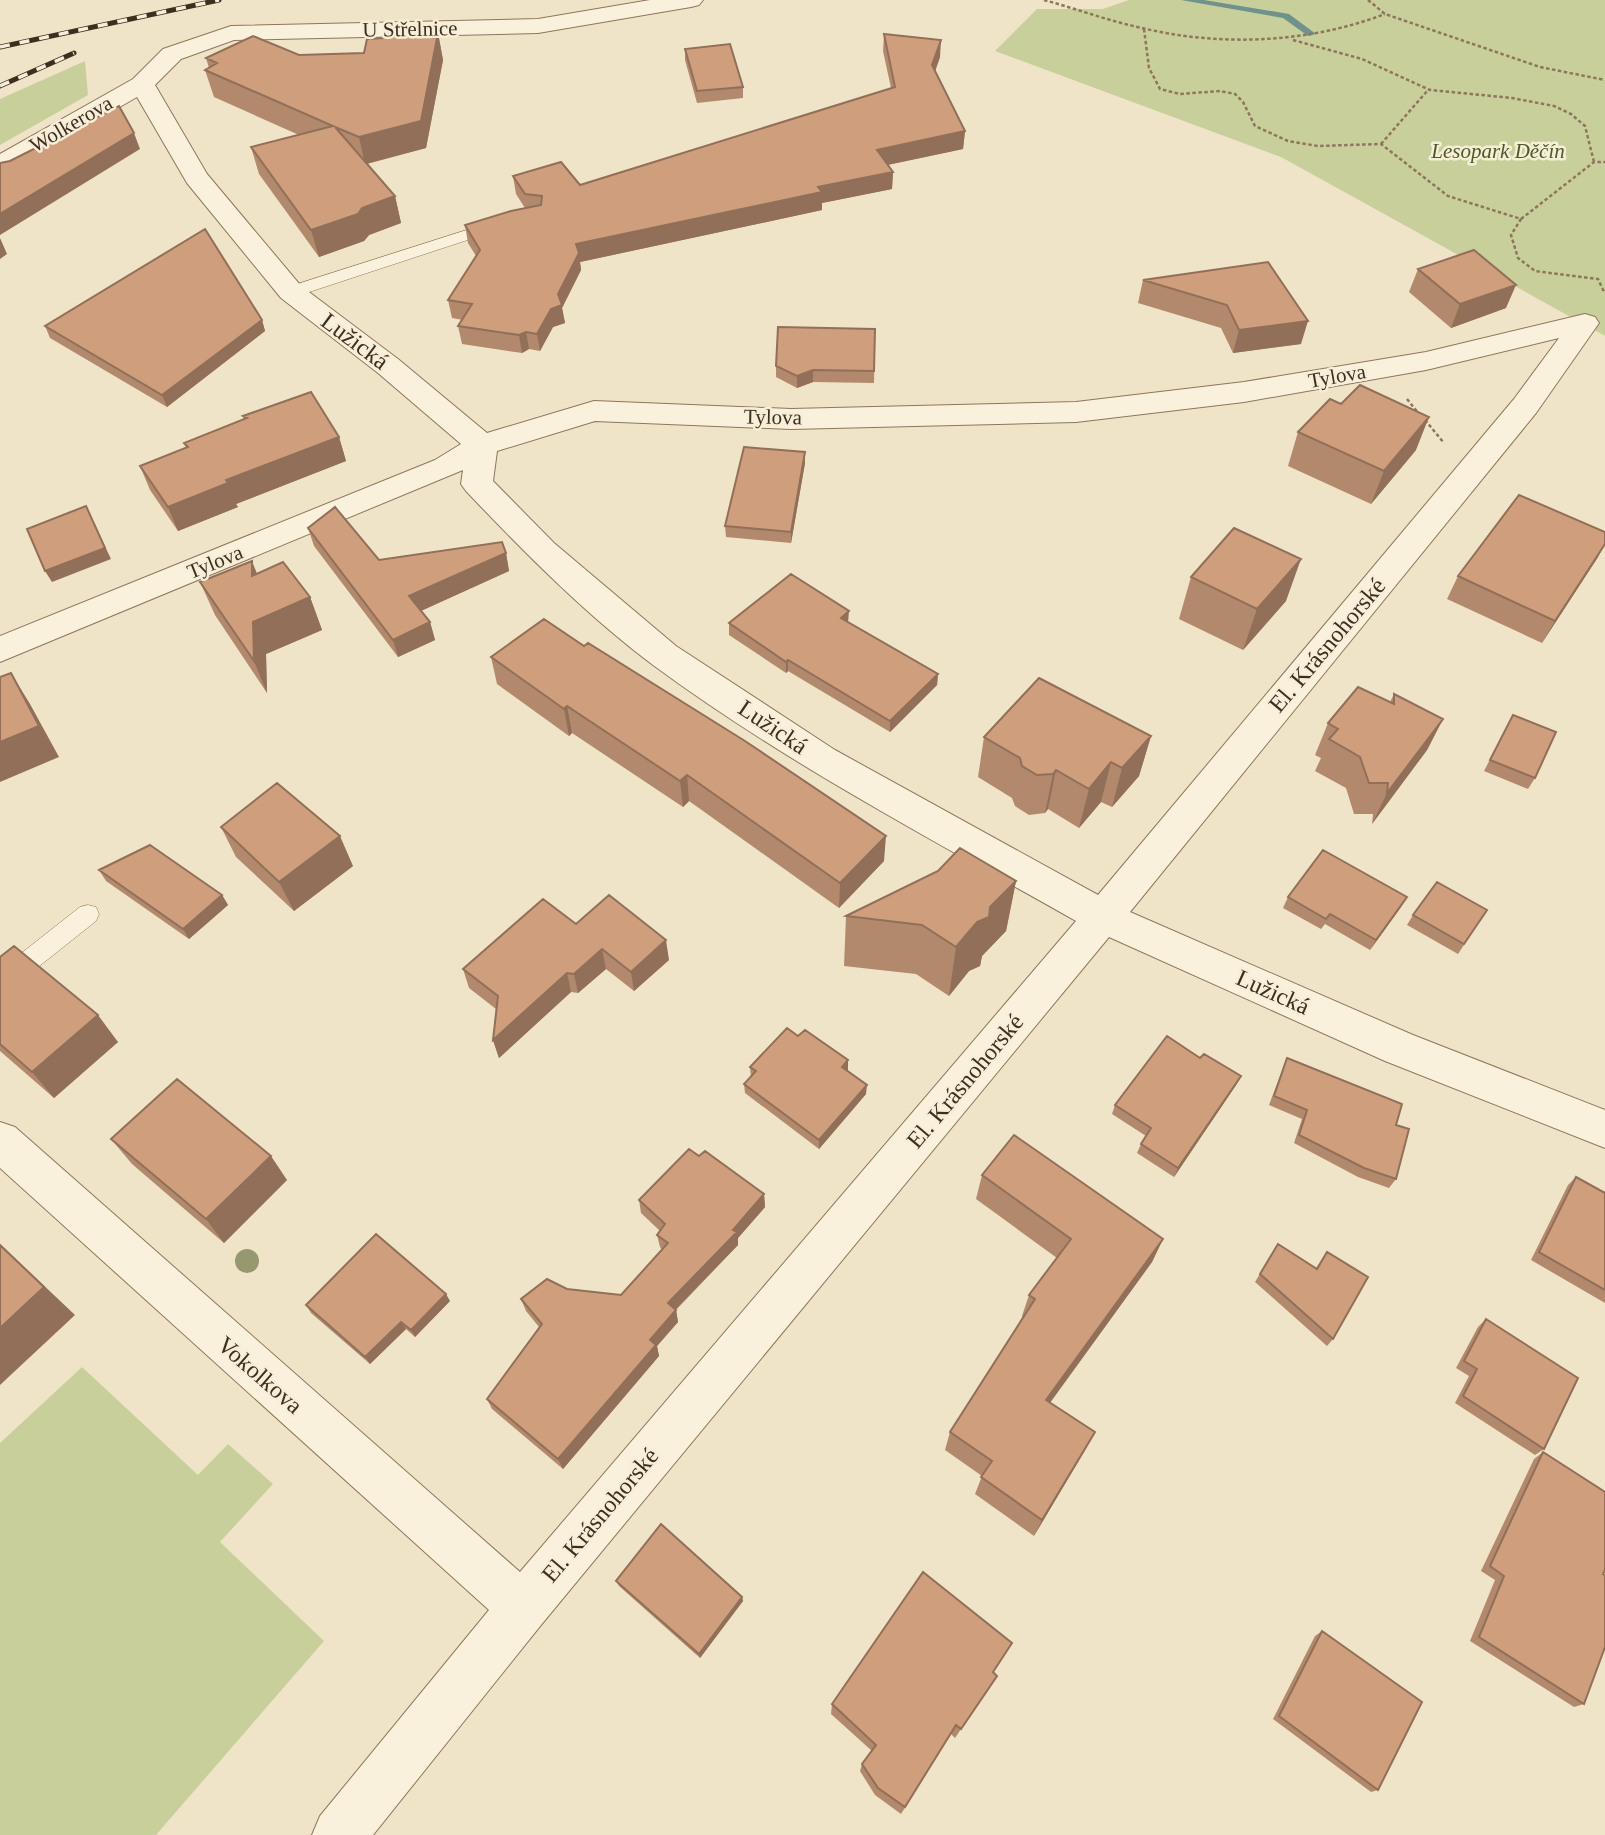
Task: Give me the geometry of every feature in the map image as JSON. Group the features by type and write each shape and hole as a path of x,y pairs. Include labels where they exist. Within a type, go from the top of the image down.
{"street":[{"name":"U Střelnice","path":"142,84 172,54 231,33 538,26 691,0"},
{"name":"Wolkerova","path":"0,164 142,84"},
{"name":"Lužická","path":"142,84 196,177 291,292 388,366 482,445 477,484 543,551 664,655 822,760 1103,917 1399,1048 1605,1129"},
{"name":"Tylova","path":"0,650 446,467 482,445 594,411 791,419 1076,412 1253,390 1381,369 1585,323"},
{"name":"El. Krásnohorské","path":"339,1835 523,1607 1103,917 1470,473 1525,406 1585,323"},
{"name":"Vokolkova","path":"0,1141 523,1607"}],"lane":[{"path":"291,292 513,220"},
{"path":"0,984 88,914"}],"path":[{"path":"1044,0 1144,29 1206,37 1291,39 1318,43 1403,76 1428,90 1478,94 1562,110 1584,125 1594,162"},
{"path":"1368,0 1385,14 1540,67 1605,80"},
{"path":"1291,39 1356,25 1385,14"},
{"path":"1144,29 1149,68 1156,85 1167,92 1180,96 1223,92 1235,94 1246,106 1251,122 1258,129 1285,140 1311,146 1381,144 1448,196 1521,219"},
{"path":"1381,144 1428,90"},
{"path":"1605,162 1594,162 1521,219 1511,235 1518,258 1535,271 1605,280"},
{"path":"1598,279 1605,295"},
{"path":"1381,369 1470,473"}],"green space":[{"name":"Lesopark Děčín","path":"1129,0 1605,0 1605,336 1281,157 995,51 1037,9 1103,9"},
{"path":"85,61 88,95 0,145 0,99"},
{"path":"82,1367 198,1475 228,1444 273,1484 220,1542 324,1641 156,1835 0,1835 0,1443"}],"building":[{"path":"438,33 421,121 359,137 335,127 395,196 362,208 358,214 311,230 251,147 333,126 205,70 217,63 206,58 253,36 299,55 364,53 367,39 383,38 383,34"},
{"path":"884,34 941,40 932,65 965,131 877,150 893,172 818,187 822,192 576,244 579,253 558,294 562,305 551,309 537,334 526,332 519,335 458,326 472,304 448,300 480,250 465,225 541,205 542,196 525,194 513,176 561,162 580,185 895,87"},
{"path":"730,44 743,87 697,91 685,49"},
{"path":"119,106 134,133 0,214 0,163 10,161"},
{"path":"205,229 262,320 162,395 45,326"},
{"path":"1474,250 1516,285 1460,304 1418,269"},
{"path":"1268,262 1308,321 1239,330 1227,305 1143,280"},
{"path":"778,327 875,329 874,371 813,370 797,376 776,366"},
{"path":"1360,385 1429,417 1384,471 1298,432 1330,399 1341,404"},
{"path":"311,392 339,437 226,480 228,483 168,507 140,466 188,447 184,443 247,418 243,416"},
{"path":"744,447 805,452 791,532 725,526"},
{"path":"1519,495 1605,532 1605,544 1555,621 1458,576"},
{"path":"86,506 105,548 45,571 27,529"},
{"path":"335,507 379,560 502,542 506,553 409,596 430,622 393,640 308,528"},
{"path":"1234,528 1301,559 1257,609 1191,577"},
{"path":"252,561 252,576 283,562 310,597 253,622 254,661 200,582"},
{"path":"791,574 849,611 841,618 938,674 890,721 788,660 786,662 729,623"},
{"path":"544,619 584,646 588,643 745,741 886,836 840,883 687,775 680,781 567,706 564,709 491,657"},
{"path":"11,673 39,726 0,742 0,677"},
{"path":"1039,678 1151,736 1122,768 1111,762 1089,789 1056,770 1053,774 1037,775 1022,766 1020,758 984,737"},
{"path":"1358,687 1394,704 1394,694 1443,719 1387,793 1388,783 1369,783 1360,757 1329,739 1338,729 1328,723"},
{"path":"1513,715 1556,732 1535,778 1490,760"},
{"path":"277,783 340,836 279,882 221,827"},
{"path":"150,845 222,895 183,929 99,870"},
{"path":"960,848 1016,881 990,907 989,917 977,922 956,947 922,925 846,916 938,871"},
{"path":"1323,850 1407,897 1376,940 1330,914 1326,919 1288,897"},
{"path":"1437,882 1487,910 1464,944 1413,915"},
{"path":"609,895 666,940 631,972 602,949 574,974 567,973 493,1040 498,996 463,969 543,899 576,924"},
{"path":"14,946 98,1015 32,1072 0,1044 0,957"},
{"path":"787,1028 798,1036 805,1030 848,1060 842,1067 867,1085 819,1140 744,1084 756,1071 750,1067"},
{"path":"1167,1036 1200,1058 1204,1054 1241,1076 1178,1168 1141,1144 1151,1128 1115,1105"},
{"path":"1287,1058 1402,1104 1396,1125 1409,1129 1396,1179 1364,1168 1299,1135 1307,1110 1274,1096"},
{"path":"177,1079 271,1156 206,1219 111,1139"},
{"path":"1014,1135 1163,1239 1046,1400 1095,1432 1042,1520 981,1477 992,1461 950,1432 1035,1299 1029,1295 1071,1239 982,1175"},
{"path":"689,1149 699,1156 705,1151 764,1194 733,1230 737,1232 668,1303 676,1310 650,1340 656,1345 558,1459 487,1399 542,1324 521,1299 547,1279 567,1289 621,1295 668,1243 657,1235 665,1224 639,1200"},
{"path":"1576,1177 1605,1193 1605,1290 1539,1252"},
{"path":"376,1234 446,1294 411,1330 401,1322 365,1357 306,1305"},
{"path":"1278,1244 1317,1269 1327,1252 1368,1277 1333,1339 1260,1274"},
{"path":"0,1245 44,1287 0,1328"},
{"path":"1486,1319 1578,1378 1544,1449 1463,1396 1477,1369 1464,1361"},
{"path":"1543,1452 1605,1492 1605,1647 1584,1704 1479,1637 1504,1576 1490,1566"},
{"path":"661,1524 742,1597 699,1654 616,1581"},
{"path":"923,1572 1012,1643 993,1672 997,1676 961,1729 956,1725 905,1807 878,1788 862,1764 876,1745 832,1704"},
{"path":"1322,1631 1422,1702 1378,1790 1279,1716"}],"waterway":[{"path":"1186,0 1286,16 1311,34"}],"railway":[{"path":"0,47 219,0"},
{"path":"0,86 74,53"}]}
